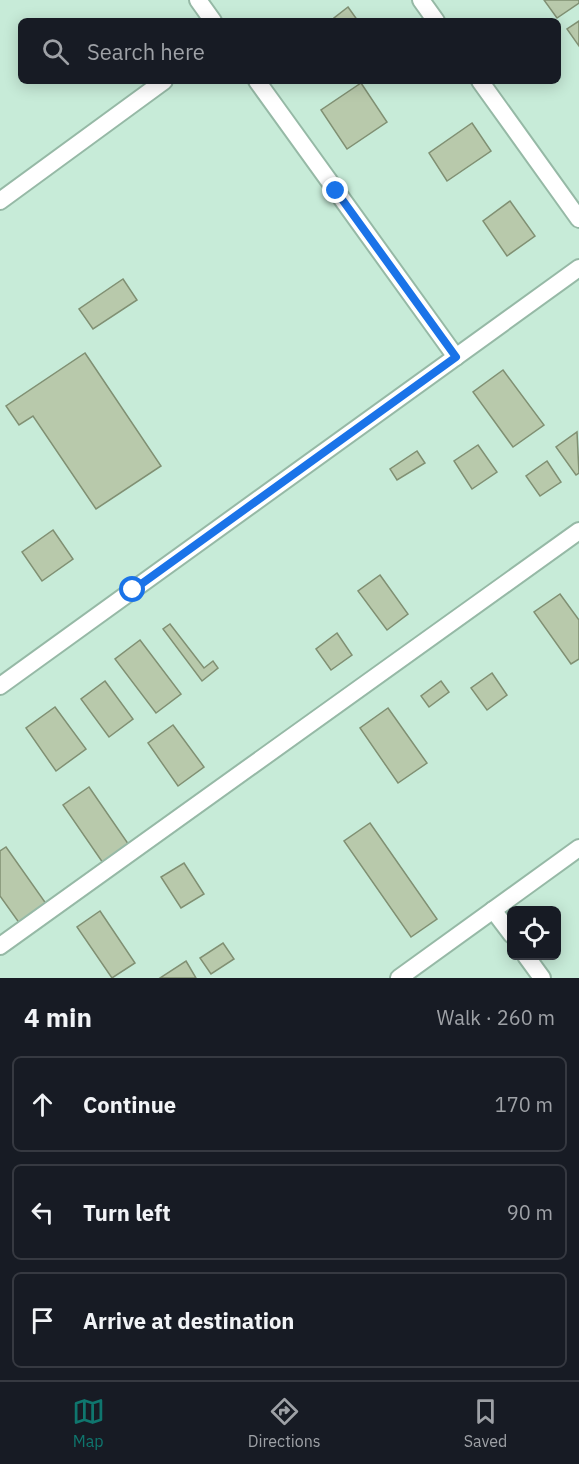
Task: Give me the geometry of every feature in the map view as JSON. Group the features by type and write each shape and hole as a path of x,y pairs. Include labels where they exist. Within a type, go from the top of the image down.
{"street":[{"path":"198,0 211,18"},
{"path":"421,0 434,18"},
{"path":"0,201 160,84"},
{"path":"258,84 456,357"},
{"path":"482,84 579,219"},
{"path":"0,686 579,268"},
{"path":"0,946 579,531"},
{"path":"399,978 579,848"},
{"path":"493,910 507,928"},
{"path":"529,960 542,978"}],"building":[{"path":"544,0 579,0 579,3 557,18"},
{"path":"348,7 356,18 334,18"},
{"path":"579,21 579,46 567,29"},
{"path":"362,84 387,122 347,149 321,110"},
{"path":"472,123 491,151 447,181 429,153"},
{"path":"510,201 535,236 507,256 483,221"},
{"path":"123,279 137,300 93,329 79,309"},
{"path":"85,353 161,466 96,509 33,416 19,425 6,406"},
{"path":"503,370 544,425 513,447 473,392"},
{"path":"577,432 579,473 576,475 556,447"},
{"path":"478,445 497,472 472,489 454,461"},
{"path":"417,451 425,463 397,480 390,469"},
{"path":"547,461 561,482 540,496 526,476"},
{"path":"53,530 73,559 42,581 22,552"},
{"path":"380,575 408,614 387,630 358,591"},
{"path":"560,594 579,620 579,659 571,664 534,612"},
{"path":"170,624 204,668 213,661 218,668 202,681 163,629"},
{"path":"337,633 352,655 331,670 316,649"},
{"path":"140,640 181,694 156,713 115,659"},
{"path":"492,673 507,695 487,710 471,688"},
{"path":"105,681 133,719 109,737 81,699"},
{"path":"441,681 449,692 429,707 421,696"},
{"path":"55,707 86,749 56,771 26,728"},
{"path":"388,708 427,763 398,783 360,728"},
{"path":"173,725 204,767 178,786 148,743"},
{"path":"89,787 129,845 103,863 63,805"},
{"path":"370,823 437,919 411,937 344,841"},
{"path":"6,847 47,905 20,924 0,896 0,851"},
{"path":"184,863 204,894 181,908 161,877"},
{"path":"100,911 135,963 112,978 77,927"},
{"path":"223,943 234,959 211,974 200,958"},
{"path":"186,961 196,978 160,978"}],"route":[{"path":"133,590 456,357 336,191"}]}
